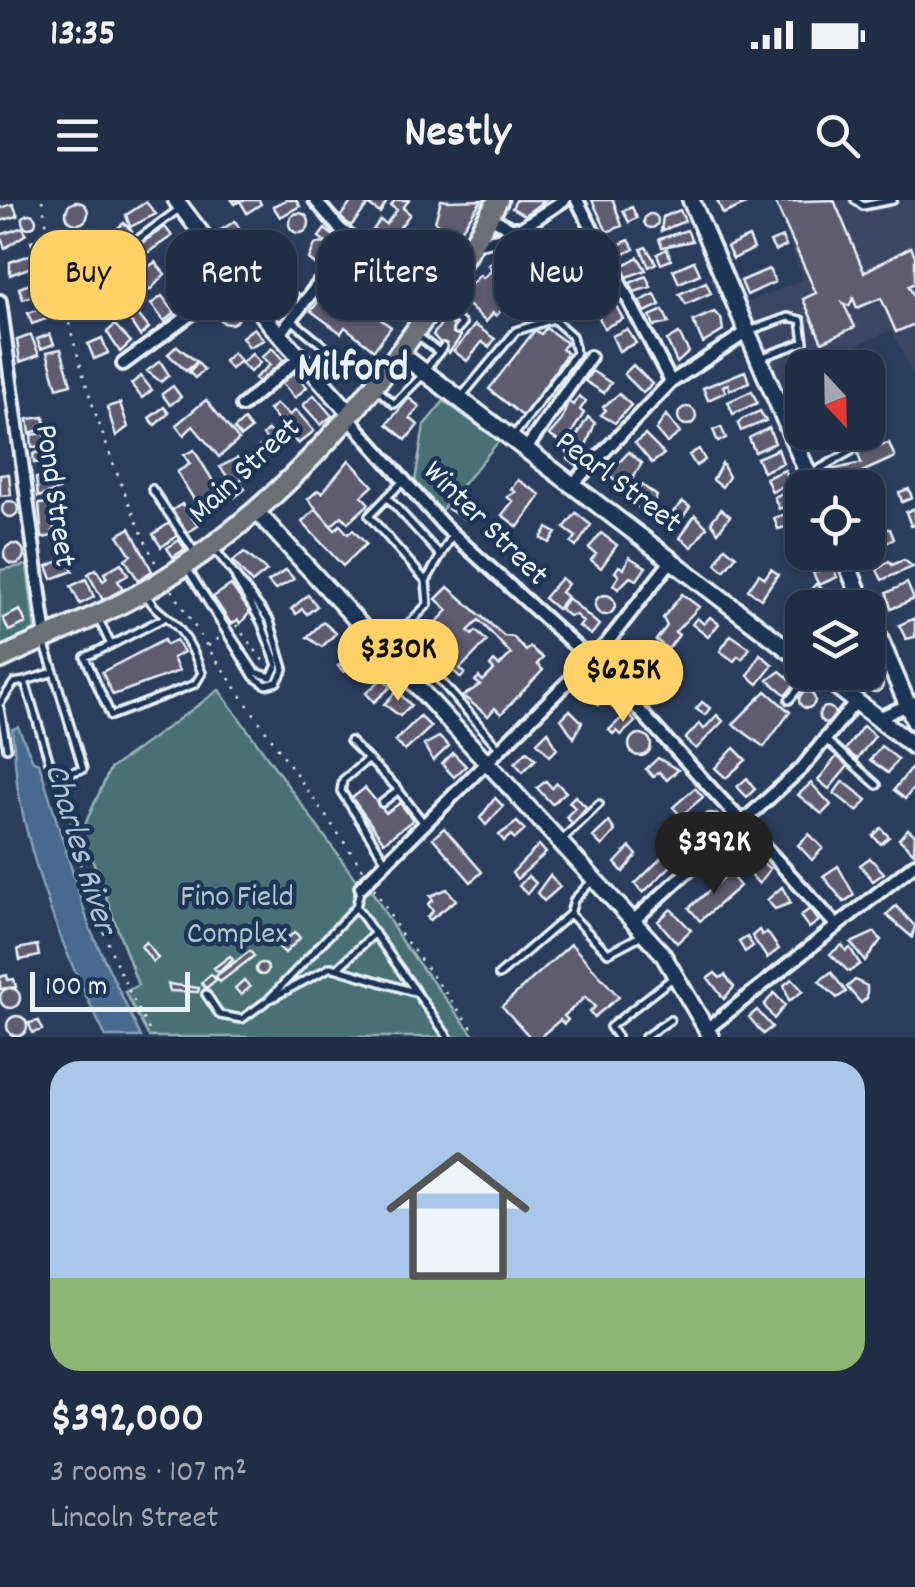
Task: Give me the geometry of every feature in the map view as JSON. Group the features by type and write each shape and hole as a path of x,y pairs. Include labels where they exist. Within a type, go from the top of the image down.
{"main road":[{"path":"691,200 747,332 785,406"},
{"name":"Main Street","path":"474,242 493,208"},
{"name":"Main Street","path":"0,659 97,616 145,591 198,556 255,510 349,415 421,320"},
{"name":"Pearl Street","path":"398,352 785,647"},
{"path":"885,650 913,710"},
{"path":"840,690 915,747"}],"street":[{"path":"315,200 343,230"},
{"path":"474,244 502,240 564,200"},
{"path":"578,200 671,382"},
{"path":"179,203 199,230"},
{"path":"493,208 510,228 523,228"},
{"path":"297,313 317,285"},
{"name":"Pond Street","path":"0,300 45,639"},
{"path":"123,364 183,320"},
{"path":"267,320 349,415"},
{"path":"279,335 292,320"},
{"path":"572,485 671,382 747,332"},
{"path":"526,450 590,357"},
{"path":"242,406 299,358"},
{"name":"Winter Street","path":"349,415 453,534 590,659 744,821 837,926"},
{"path":"255,510 644,934 678,974 705,1034 915,864"},
{"path":"367,887 386,862 590,659 672,560"},
{"path":"633,922 744,821 856,702"},
{"path":"878,718 913,710"}],"lane":[{"path":"855,200 863,206 893,200"},
{"path":"146,230 179,203"},
{"path":"747,332 788,317 801,320 804,342 759,358"},
{"path":"460,399 516,331 554,319 564,325 576,353 512,438"},
{"path":"292,320 343,362"},
{"path":"457,320 462,324 457,330"},
{"path":"372,386 394,404 425,372 441,349 413,332"},
{"path":"826,470 851,450"},
{"path":"403,481 369,516 426,581"},
{"path":"152,488 198,556 235,577 271,624 284,669 275,683 263,685 254,678 202,591 198,556"},
{"path":"387,497 440,555"},
{"path":"453,534 426,581 428,604 404,629 406,642 500,748"},
{"path":"145,591 164,618 173,622 202,678 190,687 111,716 85,657 164,618"},
{"path":"97,616 111,644"},
{"path":"24,681 54,777 83,769 45,639"},
{"path":"8,748 0,706 14,683 54,672"},
{"path":"789,700 798,690"},
{"path":"825,739 877,785"},
{"path":"350,741 399,790 425,824"},
{"path":"368,759 343,780 341,791 386,862"},
{"path":"382,803 399,790"},
{"path":"560,842 600,804"},
{"path":"499,974 570,914 574,900 594,879"},
{"path":"268,1000 356,907 367,887"},
{"path":"356,907 448,1037"},
{"path":"570,914 608,953 644,934"},
{"path":"338,967 375,933"},
{"path":"206,994 220,1015 242,1020 268,1000 325,968 338,967 417,993"},
{"path":"617,1037 610,1028 678,974"},
{"path":"645,1037 670,1020"}],"path":[{"path":"42,200 68,326 91,406 120,486 158,569"},
{"path":"172,589 210,651 365,872"},
{"path":"60,776 82,867 128,991 153,1037"},
{"path":"367,887 480,1037"}],"shaded area":[{"path":"773,200 915,200 915,380 892,330 844,350 785,350 785,375 779,377 747,303 803,279"},
{"path":"18,727 33,761 39,763 90,929 141,1037 106,1037 65,947 42,886 25,823 12,729"}],"green space":[{"path":"444,401 499,441 440,512 415,482 424,425"},
{"path":"27,565 35,631 0,646 0,570"},
{"name":"Fino Field Complex","path":"219,690 356,880 362,874 402,942 475,1037 149,1037 125,992 138,985 82,831 110,769"}],"building":[{"path":"232,200 259,200 261,204 247,213 240,201 235,204"},
{"path":"296,200 300,206 280,217 273,206"},
{"path":"353,200 368,205 351,226 340,217"},
{"path":"375,200 388,200 380,213 370,206"},
{"path":"395,200 409,200 403,208 410,214 398,230 373,230 380,220 386,224 397,210 391,206"},
{"path":"441,200 482,200 461,230 446,230 435,222"},
{"path":"516,200 545,200 525,215 512,208"},
{"path":"592,200 613,200 622,226 606,230"},
{"path":"717,200 755,200 723,214"},
{"path":"834,200 864,272 911,247 915,283 909,286 915,299 915,324 896,332 881,298 857,308 853,298 849,306 843,303 855,327 822,342 803,299 816,293 775,202"},
{"path":"77,202 85,205 85,221 77,224 69,221 66,213 69,205"},
{"path":"146,202 156,214 130,227 126,215"},
{"path":"13,204 18,216 0,221 0,208"},
{"path":"632,207 637,218 629,222 623,211"},
{"path":"680,210 685,221 661,231 663,217"},
{"path":"29,214 36,221 29,228 22,221"},
{"path":"651,214 658,221 651,228 644,221"},
{"path":"292,216 306,216 306,230 292,230"},
{"path":"235,221 240,229 238,230 221,230"},
{"path":"23,227 26,234 5,248 0,235"},
{"path":"165,227 167,230 166,240 146,254 146,240"},
{"path":"687,230 692,241 662,247 659,239"},
{"path":"749,237 754,249 733,259 727,247"},
{"path":"782,237 786,246 775,251 770,242"},
{"path":"629,240 634,249 619,256 619,244"},
{"path":"317,244 317,266 309,259"},
{"path":"646,247 656,263 649,267 641,249"},
{"path":"667,249 671,260 661,264 657,254"},
{"path":"30,255 30,268 10,275 10,262"},
{"path":"638,257 646,270 627,277 622,266"},
{"path":"494,260 494,314 486,322 474,311 474,281 492,270 488,265"},
{"path":"694,261 700,274 679,283 673,270"},
{"path":"155,262 165,274 150,290 146,285 146,269"},
{"path":"769,269 775,282 747,295 741,281"},
{"path":"646,276 651,287 634,292 630,283"},
{"path":"706,282 711,293 686,304 679,294"},
{"path":"30,284 30,297 23,299 19,288"},
{"path":"655,294 660,305 645,312 640,301"},
{"path":"162,296 166,301 166,320 164,321 151,304"},
{"path":"663,310 669,323 654,326 650,316"},
{"path":"619,312 623,319 604,328 600,320 619,320"},
{"path":"714,312 721,318 723,331 703,343 693,321"},
{"path":"129,320 142,320 149,328 140,336"},
{"path":"323,320 382,320 391,327 374,350 345,327 341,333"},
{"path":"444,320 448,320 461,336 449,353 433,335"},
{"path":"115,325 131,342 120,352 107,332"},
{"path":"475,325 495,339 489,347 482,342 467,361 454,351"},
{"path":"254,328 264,340 249,347 242,337"},
{"path":"546,328 567,343 562,349 567,353 524,417 489,389 535,330 541,334"},
{"path":"627,329 636,343 619,351 612,336"},
{"path":"50,334 54,344 41,349 37,339"},
{"path":"679,334 689,352 677,363 667,340"},
{"path":"31,335 39,355 20,362 17,340"},
{"path":"102,338 108,353 94,359 88,344"},
{"path":"177,346 197,362 186,371 168,354"},
{"path":"272,348 284,361 260,383 255,378 270,365 262,357"},
{"path":"61,349 71,384 57,388 47,352"},
{"path":"233,353 240,361 231,369 224,361"},
{"path":"252,354 260,363 250,372 241,363"},
{"path":"160,361 169,375 161,382 147,371"},
{"path":"198,363 204,370 195,378 189,372"},
{"path":"633,365 652,384 643,393 624,374"},
{"path":"592,371 611,383 604,393 585,381"},
{"path":"745,371 749,382 730,390 728,384 723,386 726,392 708,400 703,388"},
{"path":"293,372 307,387 295,398 282,383"},
{"path":"141,376 152,390 142,398 131,384"},
{"path":"173,386 181,397 170,405 162,394"},
{"path":"752,391 757,403 733,414 728,402"},
{"path":"619,394 631,405 615,423 601,415 606,410 603,407"},
{"path":"314,395 332,416 321,425 303,405"},
{"path":"579,396 586,401 580,410 584,413 564,445 549,435 562,420 568,401 573,405"},
{"path":"409,398 420,407 410,418 418,425 406,440 387,424"},
{"path":"206,400 239,440 219,457 193,426 184,435 176,425"},
{"path":"120,403 128,427 116,436 107,407"},
{"path":"276,404 290,415 296,410 314,431 298,444 269,410"},
{"path":"164,407 169,413 155,425 149,418"},
{"path":"687,407 694,409 694,423 687,425 680,423 678,416 680,409"},
{"path":"760,411 766,421 741,431 738,424 742,419"},
{"path":"666,415 680,433 667,443 656,430"},
{"path":"44,417 46,428 30,433 28,419"},
{"path":"588,417 595,423 578,466 568,459 571,455 567,452"},
{"path":"244,420 251,429 241,437 234,429"},
{"path":"721,427 726,438 718,442 713,430"},
{"path":"769,428 775,443 755,452 749,438"},
{"path":"268,430 282,445 268,457 259,447 267,440 263,435"},
{"path":"45,433 46,446 32,447 31,435"},
{"path":"645,435 664,454 652,463 635,443"},
{"path":"889,443 895,457 866,470 831,470 861,463 857,450 885,450 885,444"},
{"path":"48,448 49,461 34,463 33,454"},
{"path":"699,449 705,460 696,466 689,455"},
{"path":"778,449 783,463 763,472 757,458"},
{"path":"194,450 224,499 204,516 177,472 190,464 184,455"},
{"path":"629,452 642,463 626,489 608,474"},
{"path":"237,458 249,473 239,481 245,489 235,497 229,489 234,485 220,467"},
{"path":"349,460 373,486 362,496 369,504 348,523 342,516 331,526 308,499 318,490 322,493"},
{"path":"722,463 729,477 722,487 713,480"},
{"path":"785,470 785,485 772,492 766,478"},
{"path":"9,474 11,495 0,496 0,475"},
{"path":"49,476 58,480 59,490 38,497 36,478"},
{"path":"518,480 541,495 518,527 502,515 513,501 507,497 515,492 511,489"},
{"path":"642,485 657,496 649,515 628,500"},
{"path":"909,489 912,498 902,502 899,492"},
{"path":"785,492 785,507 779,509 774,497"},
{"path":"459,497 475,511 466,520 448,509"},
{"path":"10,501 18,509 10,517 2,509"},
{"path":"683,502 690,507 673,531 662,523"},
{"path":"39,504 57,505 54,520 59,524 54,525 53,536 42,538"},
{"path":"182,504 198,526 187,533 171,511"},
{"path":"915,508 915,525 911,526 906,512"},
{"path":"316,509 335,530 340,525 348,534 353,530 366,544 343,566 302,522"},
{"path":"721,509 730,516 718,532 711,522"},
{"path":"576,513 591,525 576,547 571,543 576,537 564,528"},
{"path":"785,514 785,527 778,529 774,518"},
{"path":"695,515 707,527 692,547 680,538"},
{"path":"171,522 179,535 161,547 153,534"},
{"path":"130,528 152,571 138,580 125,559 131,555 118,535"},
{"path":"547,528 556,533 549,543 541,538"},
{"path":"885,529 890,529 894,539 885,544"},
{"path":"601,533 617,545 601,568 591,560 596,554 589,548"},
{"path":"179,540 185,549 173,557 167,548"},
{"path":"14,544 24,554 14,564 4,554"},
{"path":"725,547 736,556 724,571 716,564"},
{"path":"244,552 267,571 252,583 233,561"},
{"path":"629,557 646,567 637,580 630,577 618,589 613,585 619,576 615,572 619,566 624,569"},
{"path":"68,558 73,571 52,579 47,566"},
{"path":"904,560 913,567 882,580 877,570 885,570 889,561 892,565"},
{"path":"121,563 128,575 118,581 123,589 103,600 88,574 96,569 103,581 107,578 104,573"},
{"path":"771,569 778,574 761,599 748,590 759,574 765,578"},
{"path":"286,570 294,579 275,590 268,582"},
{"path":"834,570 837,577 819,585 813,573"},
{"path":"561,578 568,584 561,592 567,597 557,609 544,598"},
{"path":"86,579 94,597 80,604 71,586"},
{"path":"907,583 914,599 891,609 887,593"},
{"path":"231,585 250,612 240,624 238,620 231,624 213,597"},
{"path":"448,587 504,636 513,637 526,651 530,647 543,658 537,664 543,670 501,714 495,708 488,716 463,696 480,685 475,681 479,677 483,681 494,670 490,666 494,661 499,666 511,654 479,620 468,631 472,635 476,631 487,641 460,669 465,673 461,678 420,640 448,610 436,599"},
{"path":"682,594 699,607 675,632 679,635 668,649 656,640 667,626 663,618"},
{"path":"308,595 317,606 307,614 302,609 296,614 291,609"},
{"path":"605,595 615,605 605,615 595,605"},
{"path":"568,598 599,625 591,635 579,626 583,622 576,615 569,616 560,609"},
{"path":"20,610 26,623 9,631 3,618"},
{"path":"710,617 719,624 708,637 692,624 697,618 704,624"},
{"path":"915,618 915,637 906,639 899,625"},
{"path":"323,622 336,633 322,647 307,637"},
{"path":"731,635 750,648 742,659 738,656 734,661 720,651"},
{"path":"164,640 166,645 176,640 184,652 173,658 179,671 113,695 102,672"},
{"path":"360,651 368,660 344,672 338,666"},
{"path":"619,654 631,665 638,664 646,677 640,683 629,672 624,677 610,664"},
{"path":"760,654 773,665 758,684 748,676"},
{"path":"657,668 666,675 659,684 650,677"},
{"path":"780,671 785,675 785,690 790,690 786,695 768,680"},
{"path":"383,678 391,687 374,702 366,693"},
{"path":"596,680 619,702 613,708 604,700 598,705 585,692"},
{"path":"397,691 411,705 400,716 384,704"},
{"path":"766,691 790,712 764,747 733,724"},
{"path":"807,692 815,700 807,708 799,700"},
{"path":"702,702 710,708 705,715 696,709"},
{"path":"827,707 835,715 827,723 819,715"},
{"path":"570,710 582,722 574,738 561,719"},
{"path":"627,713 635,722 621,735 616,731 613,734 609,730"},
{"path":"717,715 723,721 696,749 685,739 699,724 704,729"},
{"path":"420,716 431,727 405,751 395,741"},
{"path":"863,726 875,736 857,759 845,750"},
{"path":"548,731 557,749 550,756 537,742"},
{"path":"640,734 648,737 648,753 640,756 632,753 629,745 632,737"},
{"path":"439,737 449,746 433,761 424,745"},
{"path":"881,746 898,759 888,773 870,760"},
{"path":"734,748 746,760 726,778 715,768"},
{"path":"527,751 536,759 523,772 515,763"},
{"path":"453,753 466,766 454,777 442,764"},
{"path":"837,756 848,766 829,789 818,780"},
{"path":"658,758 678,770 667,780 659,772 653,777 646,769"},
{"path":"912,767 915,786 905,799 894,790"},
{"path":"747,778 755,789 747,797 737,787"},
{"path":"546,781 552,788 557,783 566,792 552,804 537,788"},
{"path":"843,781 867,800 857,811 834,793"},
{"path":"811,783 831,805 822,814 798,795"},
{"path":"365,788 386,813 400,803 413,820 384,842 352,798"},
{"path":"695,788 703,797 681,816 673,807"},
{"path":"575,796 586,807 574,825 566,817 575,808 569,802"},
{"path":"495,798 503,806 486,825 480,818"},
{"path":"711,813 719,816 719,832 711,835 703,832 700,824 703,816"},
{"path":"517,822 525,830 515,839 511,835 504,841 499,835"},
{"path":"609,822 615,831 602,846 593,837"},
{"path":"444,828 482,872 471,882 433,838"},
{"path":"881,828 889,837 881,844 873,836"},
{"path":"908,829 915,835 914,853 899,839"},
{"path":"809,834 823,848 812,860 798,845"},
{"path":"539,845 546,853 517,879 512,873"},
{"path":"630,847 637,855 623,872 615,863"},
{"path":"746,848 770,869 759,884 736,858"},
{"path":"666,853 674,863 643,893 635,884"},
{"path":"870,858 884,873 873,881 860,865"},
{"path":"838,866 854,895 844,902 823,876"},
{"path":"729,873 740,886 700,921 689,908"},
{"path":"550,875 560,887 544,901 537,893"},
{"path":"528,876 536,883 527,894 519,886"},
{"path":"782,887 791,903 775,909 767,900"},
{"path":"447,889 456,900 430,920 430,896"},
{"path":"896,906 915,926 912,937 886,915"},
{"path":"671,909 691,930 677,943 658,921"},
{"path":"810,909 819,921 809,928 800,916"},
{"path":"759,930 762,935 767,932 779,949 767,958 752,936"},
{"path":"295,932 300,938 285,953 278,946"},
{"path":"875,932 881,940 865,961 851,943"},
{"path":"747,937 753,946 745,952 739,942"},
{"path":"146,942 158,958 153,962 141,946"},
{"path":"571,944 619,997 594,1017 589,1012 595,1007 585,997 564,1016 568,1020 564,1024 560,1020 540,1037 530,1037 502,1006"},
{"path":"37,945 39,956 20,960 18,949"},
{"path":"842,945 846,951 850,948 860,964 849,972 830,954"},
{"path":"250,951 254,956 220,982 216,976"},
{"path":"230,956 233,960 218,972 214,968"},
{"path":"262,963 268,969 262,975 256,969"},
{"path":"831,972 846,992 837,998 819,981"},
{"path":"715,973 720,978 725,975 734,987 724,999 708,978"},
{"path":"211,974 216,980 206,988 201,983"},
{"path":"7,975 8,980 14,979 16,987 0,989 0,977"},
{"path":"792,979 803,991 789,1001 784,985"},
{"path":"244,980 250,987 241,995 235,988"},
{"path":"855,980 867,986 867,998 861,1003 847,987"},
{"path":"168,984 199,988 198,992 170,991"},
{"path":"10,988 20,998 10,1008 0,998"},
{"path":"774,993 785,1005 774,1019 764,1005"},
{"path":"757,1010 772,1027 763,1034 749,1017"},
{"path":"17,1016 27,1026 17,1036 7,1026"},
{"path":"39,1021 42,1030 32,1033 29,1023"}],"district":[{"name":"Milford","path":"353,371"}],"water label":[{"name":"Charles River","path":"78,849"}]}
